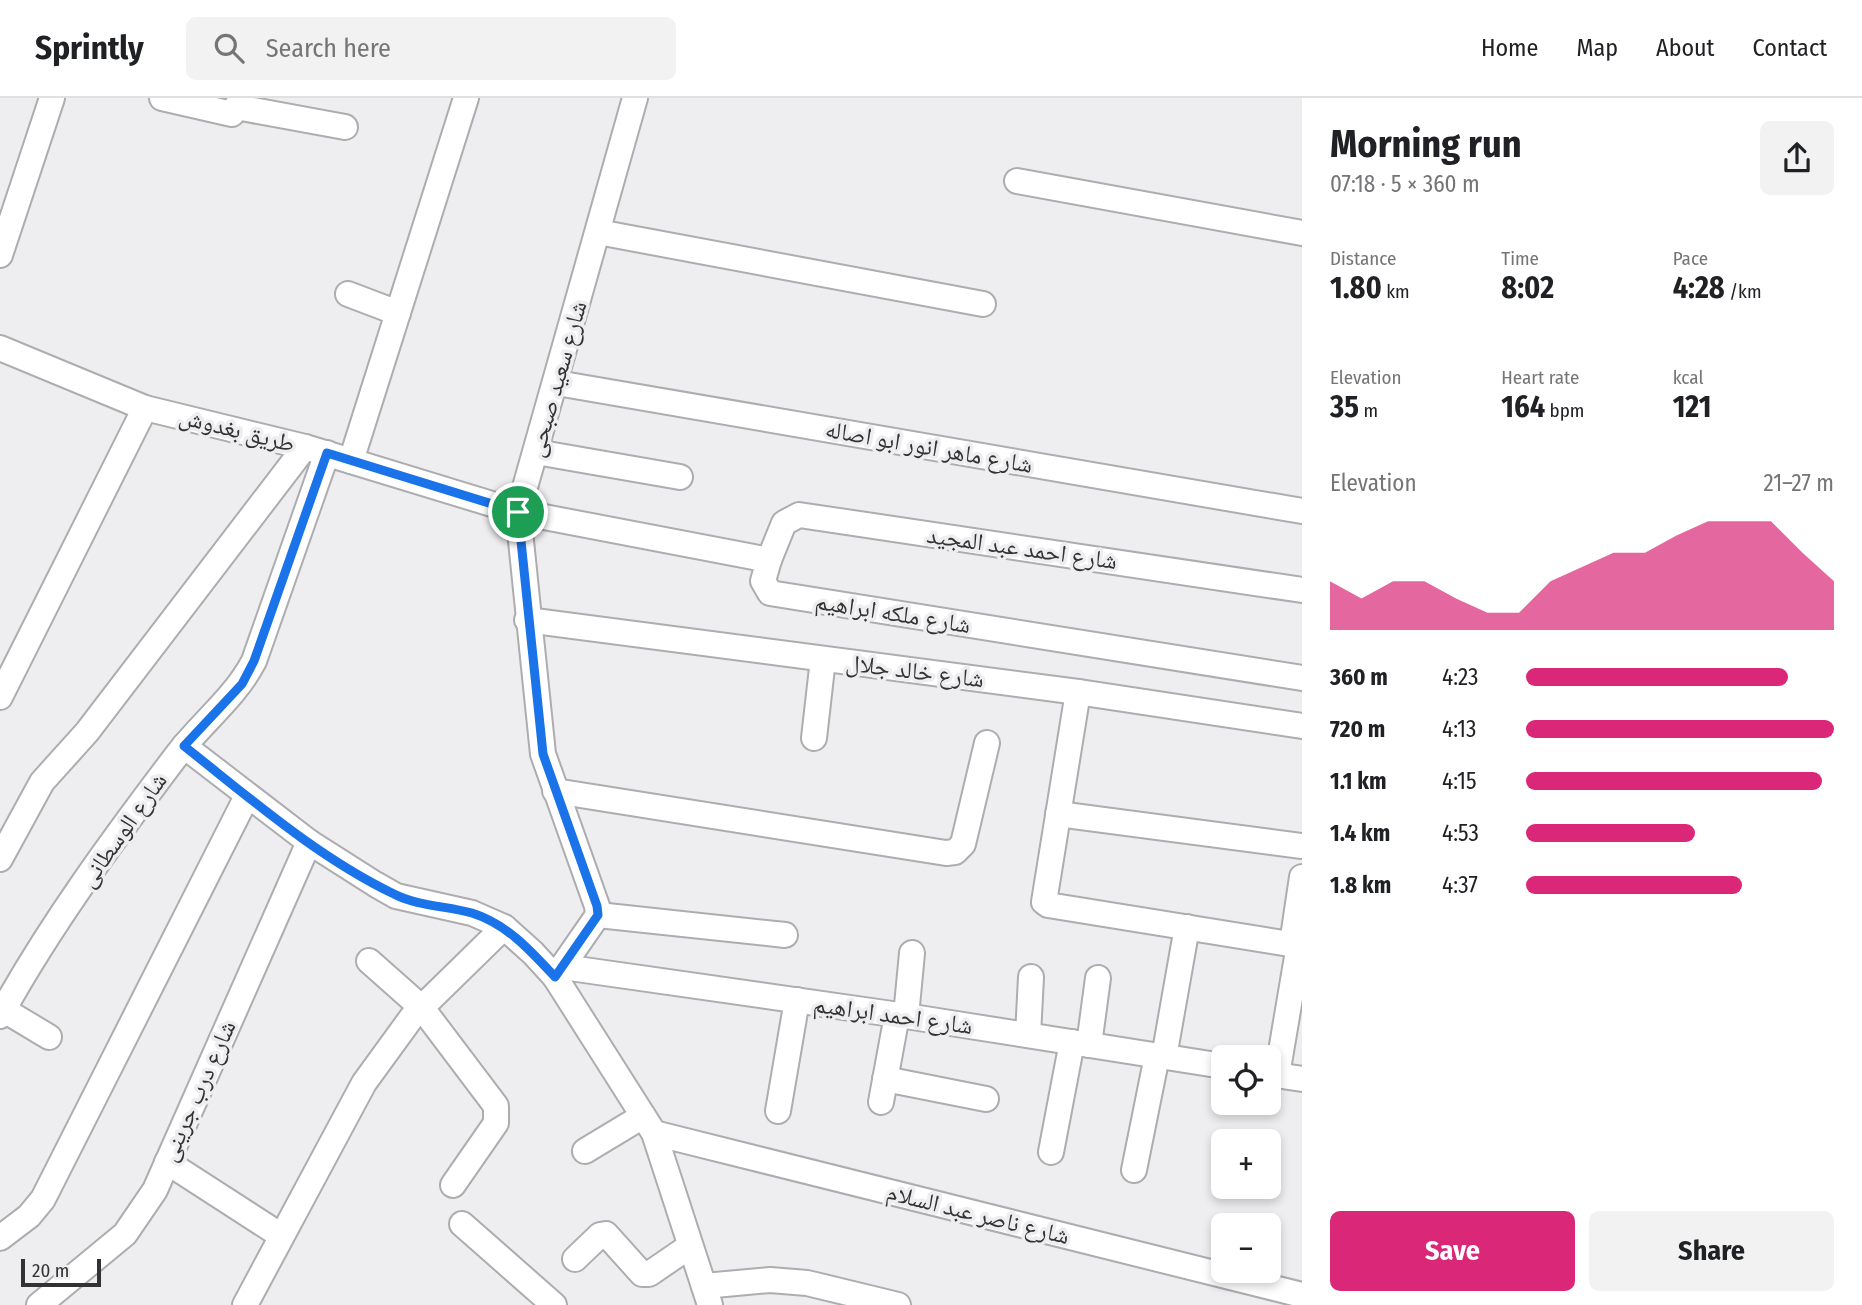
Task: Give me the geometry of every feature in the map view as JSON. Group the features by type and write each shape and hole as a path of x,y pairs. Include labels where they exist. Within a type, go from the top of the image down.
{"street":[{"path":"0,255 52,98"},
{"path":"162,98 232,114 236,107 345,127"},
{"path":"351,461 466,98"},
{"name":"شارع سعيد صبحى","path":"598,915 543,754 527,620 518,512 557,383 635,98"},
{"path":"1017,181 1302,233"},
{"path":"598,232 983,304"},
{"path":"348,295 398,313"},
{"name":"طريق بغدوش","path":"0,348 145,408 316,450 518,512"},
{"name":"شارع ماهر انور ابو اصاله","path":"557,383 1302,511"},
{"path":"0,697 145,408"},
{"path":"0,859 42,782 87,732 316,450"},
{"name":"شارع الوسطانى","path":"3,1005 131,816 184,746 236,691 254,661 316,450"},
{"path":"536,452 680,477"},
{"path":"518,512 769,560"},
{"name":"شارع احمد عبد المجيد","path":"769,560 785,523 799,515 1302,590"},
{"name":"شارع ملكه ابراهيم","path":"769,560 763,581 771,593 1302,678"},
{"name":"شارع خالد جلال","path":"527,620 1078,692 1302,726"},
{"path":"814,738 823,659"},
{"path":"1078,692 1043,896 1048,905 1298,945"},
{"path":"555,791 955,852 963,844 987,743"},
{"path":"184,746 309,842 396,896 472,914 504,927 559,972 648,1124 707,1296 770,1280 825,1296 898,1305"},
{"path":"0,1238 29,1216 43,1199 247,796"},
{"path":"1058,814 1302,846"},
{"name":"شارع درب جرينى","path":"39,1305 125,1234 155,1190 309,842"},
{"path":"1279,1045 1298,945 1302,877"},
{"path":"559,972 598,915 785,935"},
{"path":"244,1305 364,1083 422,1008 504,927"},
{"path":"1134,1170 1187,927"},
{"path":"912,953 883,1091 986,1099"},
{"path":"369,961 422,1008 493,1101 498,1112 496,1123 453,1185"},
{"name":"شارع احمد ابراهيم","path":"559,972 797,1000 1211,1064"},
{"path":"1028,1035 1031,978"},
{"path":"1051,1152 1098,978"},
{"path":"778,1111 797,1000"},
{"path":"3,1005 49,1037"},
{"path":"1281,1075 1302,1079"},
{"path":"585,1151 648,1124"},
{"name":"شارع ناصر عبد السلام","path":"648,1124 1302,1295"},
{"path":"167,1163 280,1236"},
{"path":"462,1224 554,1305"},
{"path":"575,1259 600,1235 606,1234 642,1274 649,1274 691,1246"}],"route":[{"path":"327,453 518,512 527,620 543,754 598,915 555,977 504,927 472,914 396,896 375,884 309,842 184,746 242,684 254,661 327,453"}]}
